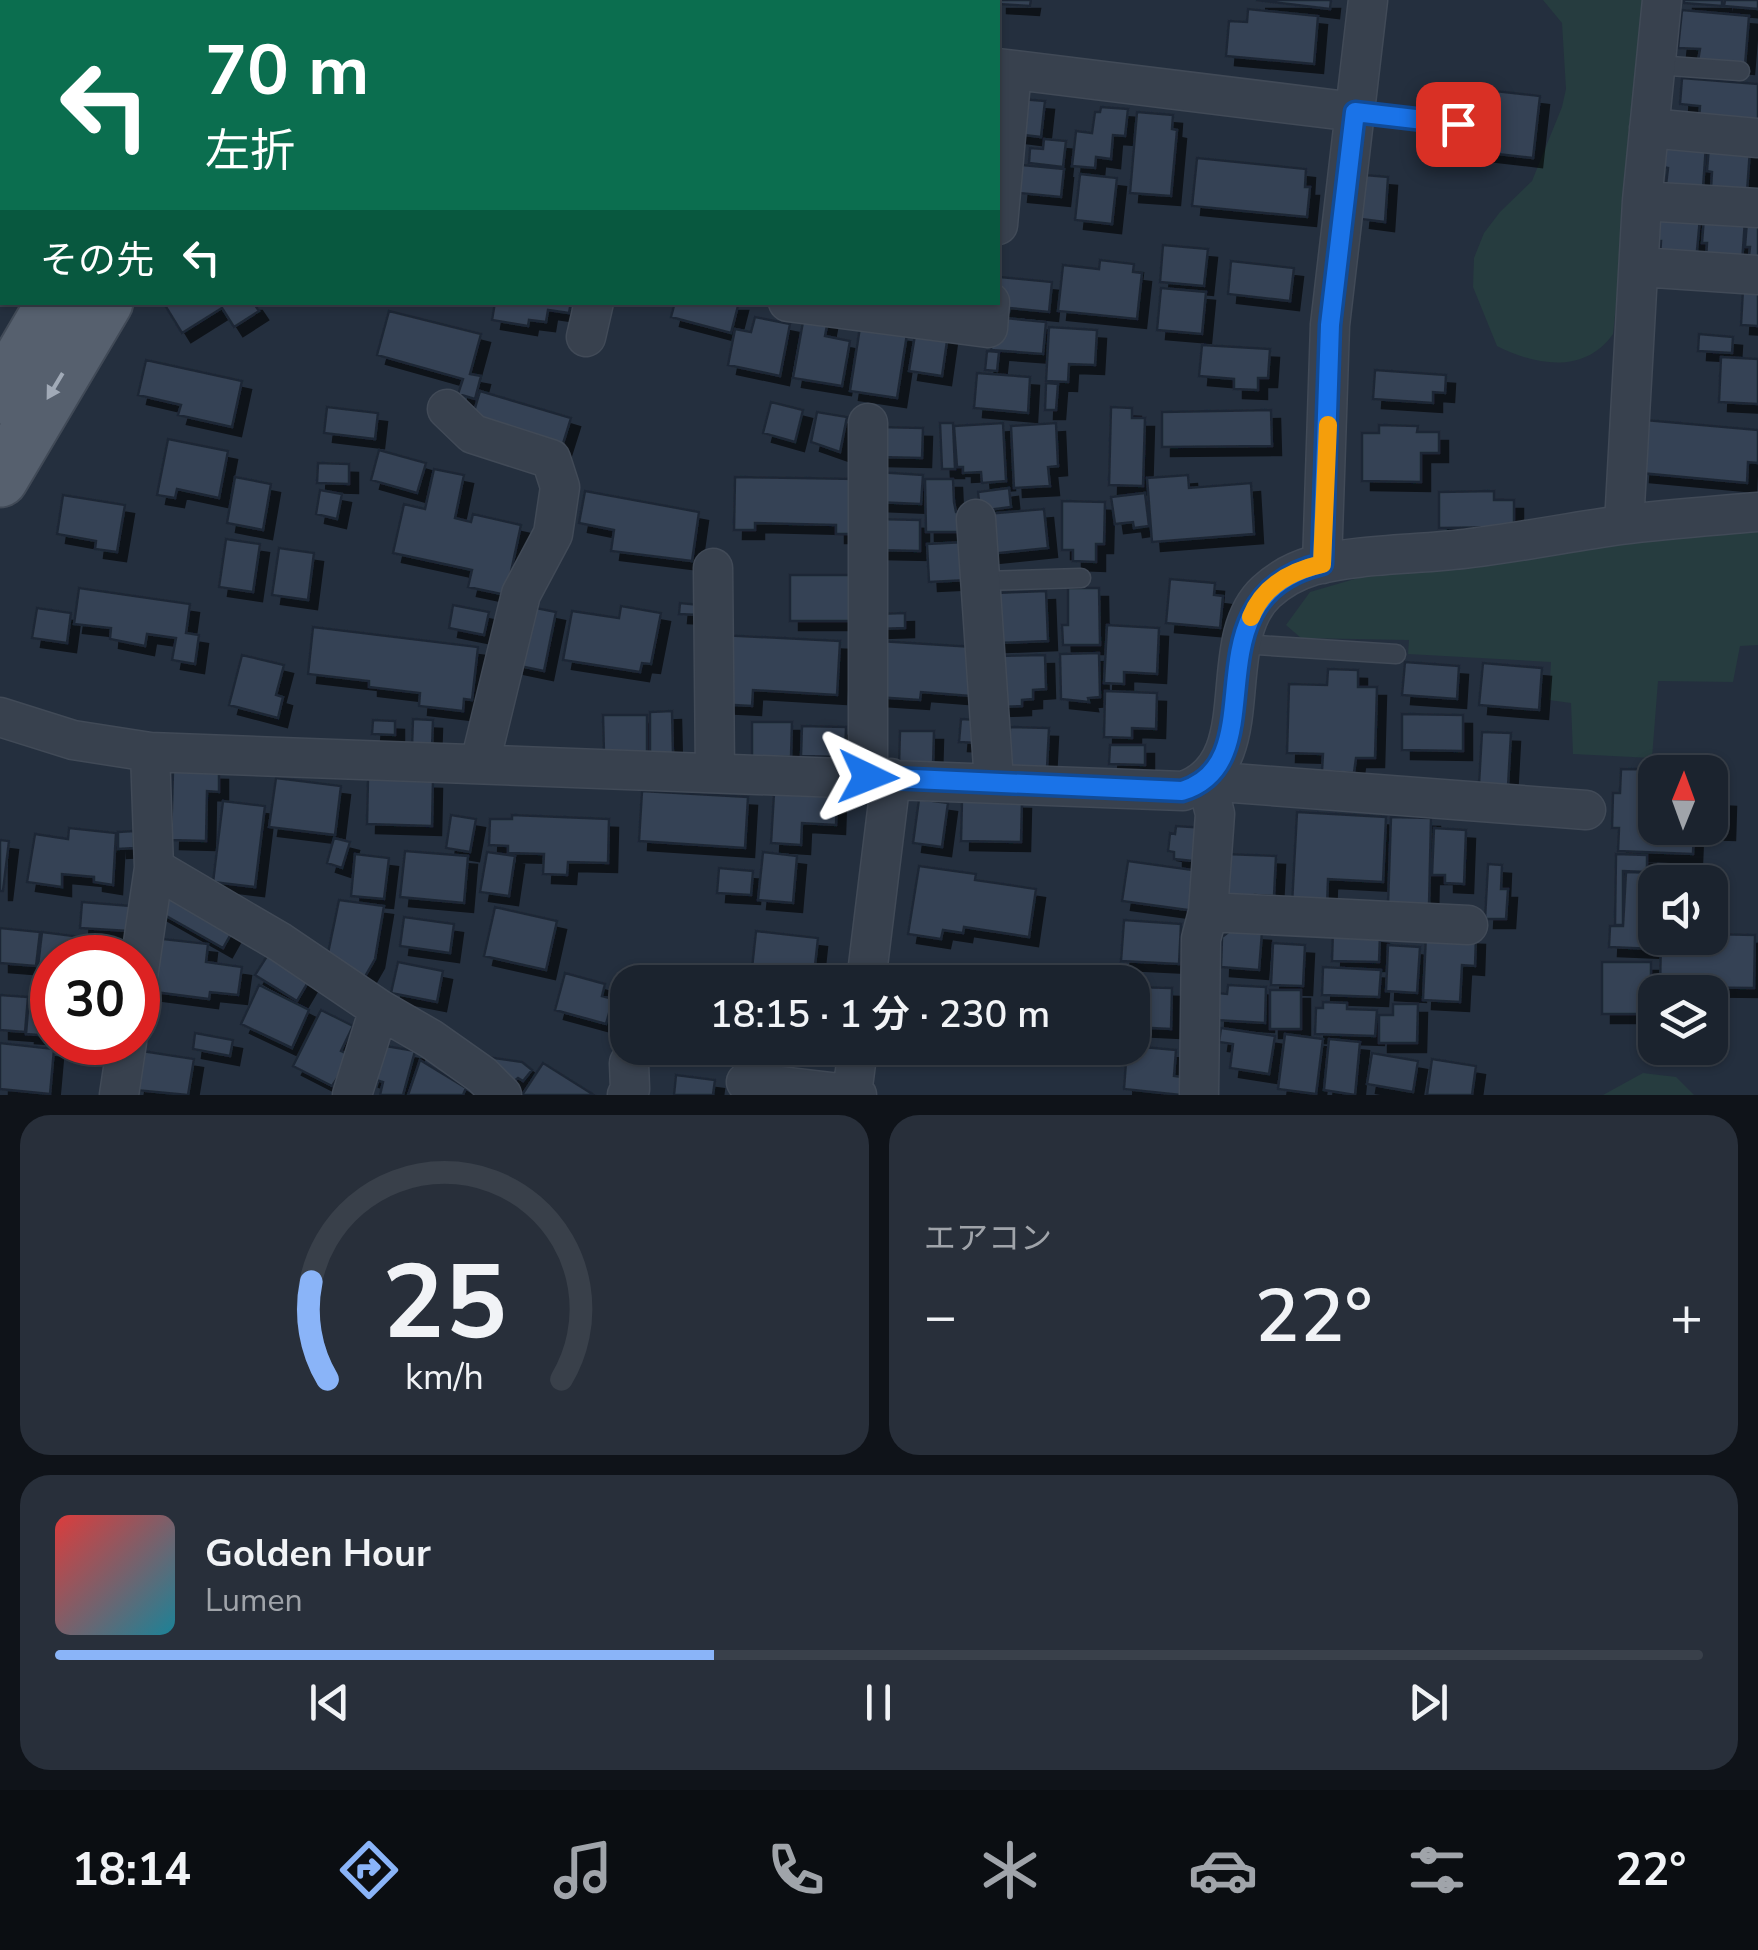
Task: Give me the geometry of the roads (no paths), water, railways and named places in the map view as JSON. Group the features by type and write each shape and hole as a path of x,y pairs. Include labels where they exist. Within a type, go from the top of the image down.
{"main road":[{"path":"0,396 53,305"},
{"path":"0,479 103,305"}],"street":[{"path":"1322,564 1330,325 1368,0"},
{"path":"1624,524 1642,200 1662,0"},
{"path":"1000,180 1005,69 1355,112"},
{"path":"1649,128 1758,138"},
{"path":"1642,200 1758,208"},
{"path":"1640,266 1758,275"},
{"path":"811,305 988,328 990,305"},
{"path":"447,410 473,434 552,459 560,487 553,534 520,594 480,763"},
{"path":"867,965 879,778 868,423"},
{"path":"1207,782 1216,770 1230,728 1241,644 1262,595 1288,576 1322,564 1473,548 1624,524 1758,512"},
{"path":"976,519 994,782"},
{"path":"713,568 715,772"},
{"path":"0,717 73,740 150,752 1182,791 1207,782 1586,810"},
{"path":"144,935 154,868 150,752"},
{"path":"1207,782 1215,814 1208,912 1201,939 1199,1094 1208,1095"},
{"path":"154,868 280,942 378,1009 431,1039 482,1075 502,1095"},
{"path":"1208,912 1468,925"},
{"path":"352,1095 378,1009"},
{"path":"119,1095 124,1065"},
{"path":"746,1082 855,1095 857,1065"}],"lane":[{"path":"1656,65 1740,71"},
{"path":"1355,112 1458,124"},
{"path":"981,581 1081,578"},
{"path":"1241,644 1396,654"}]}
